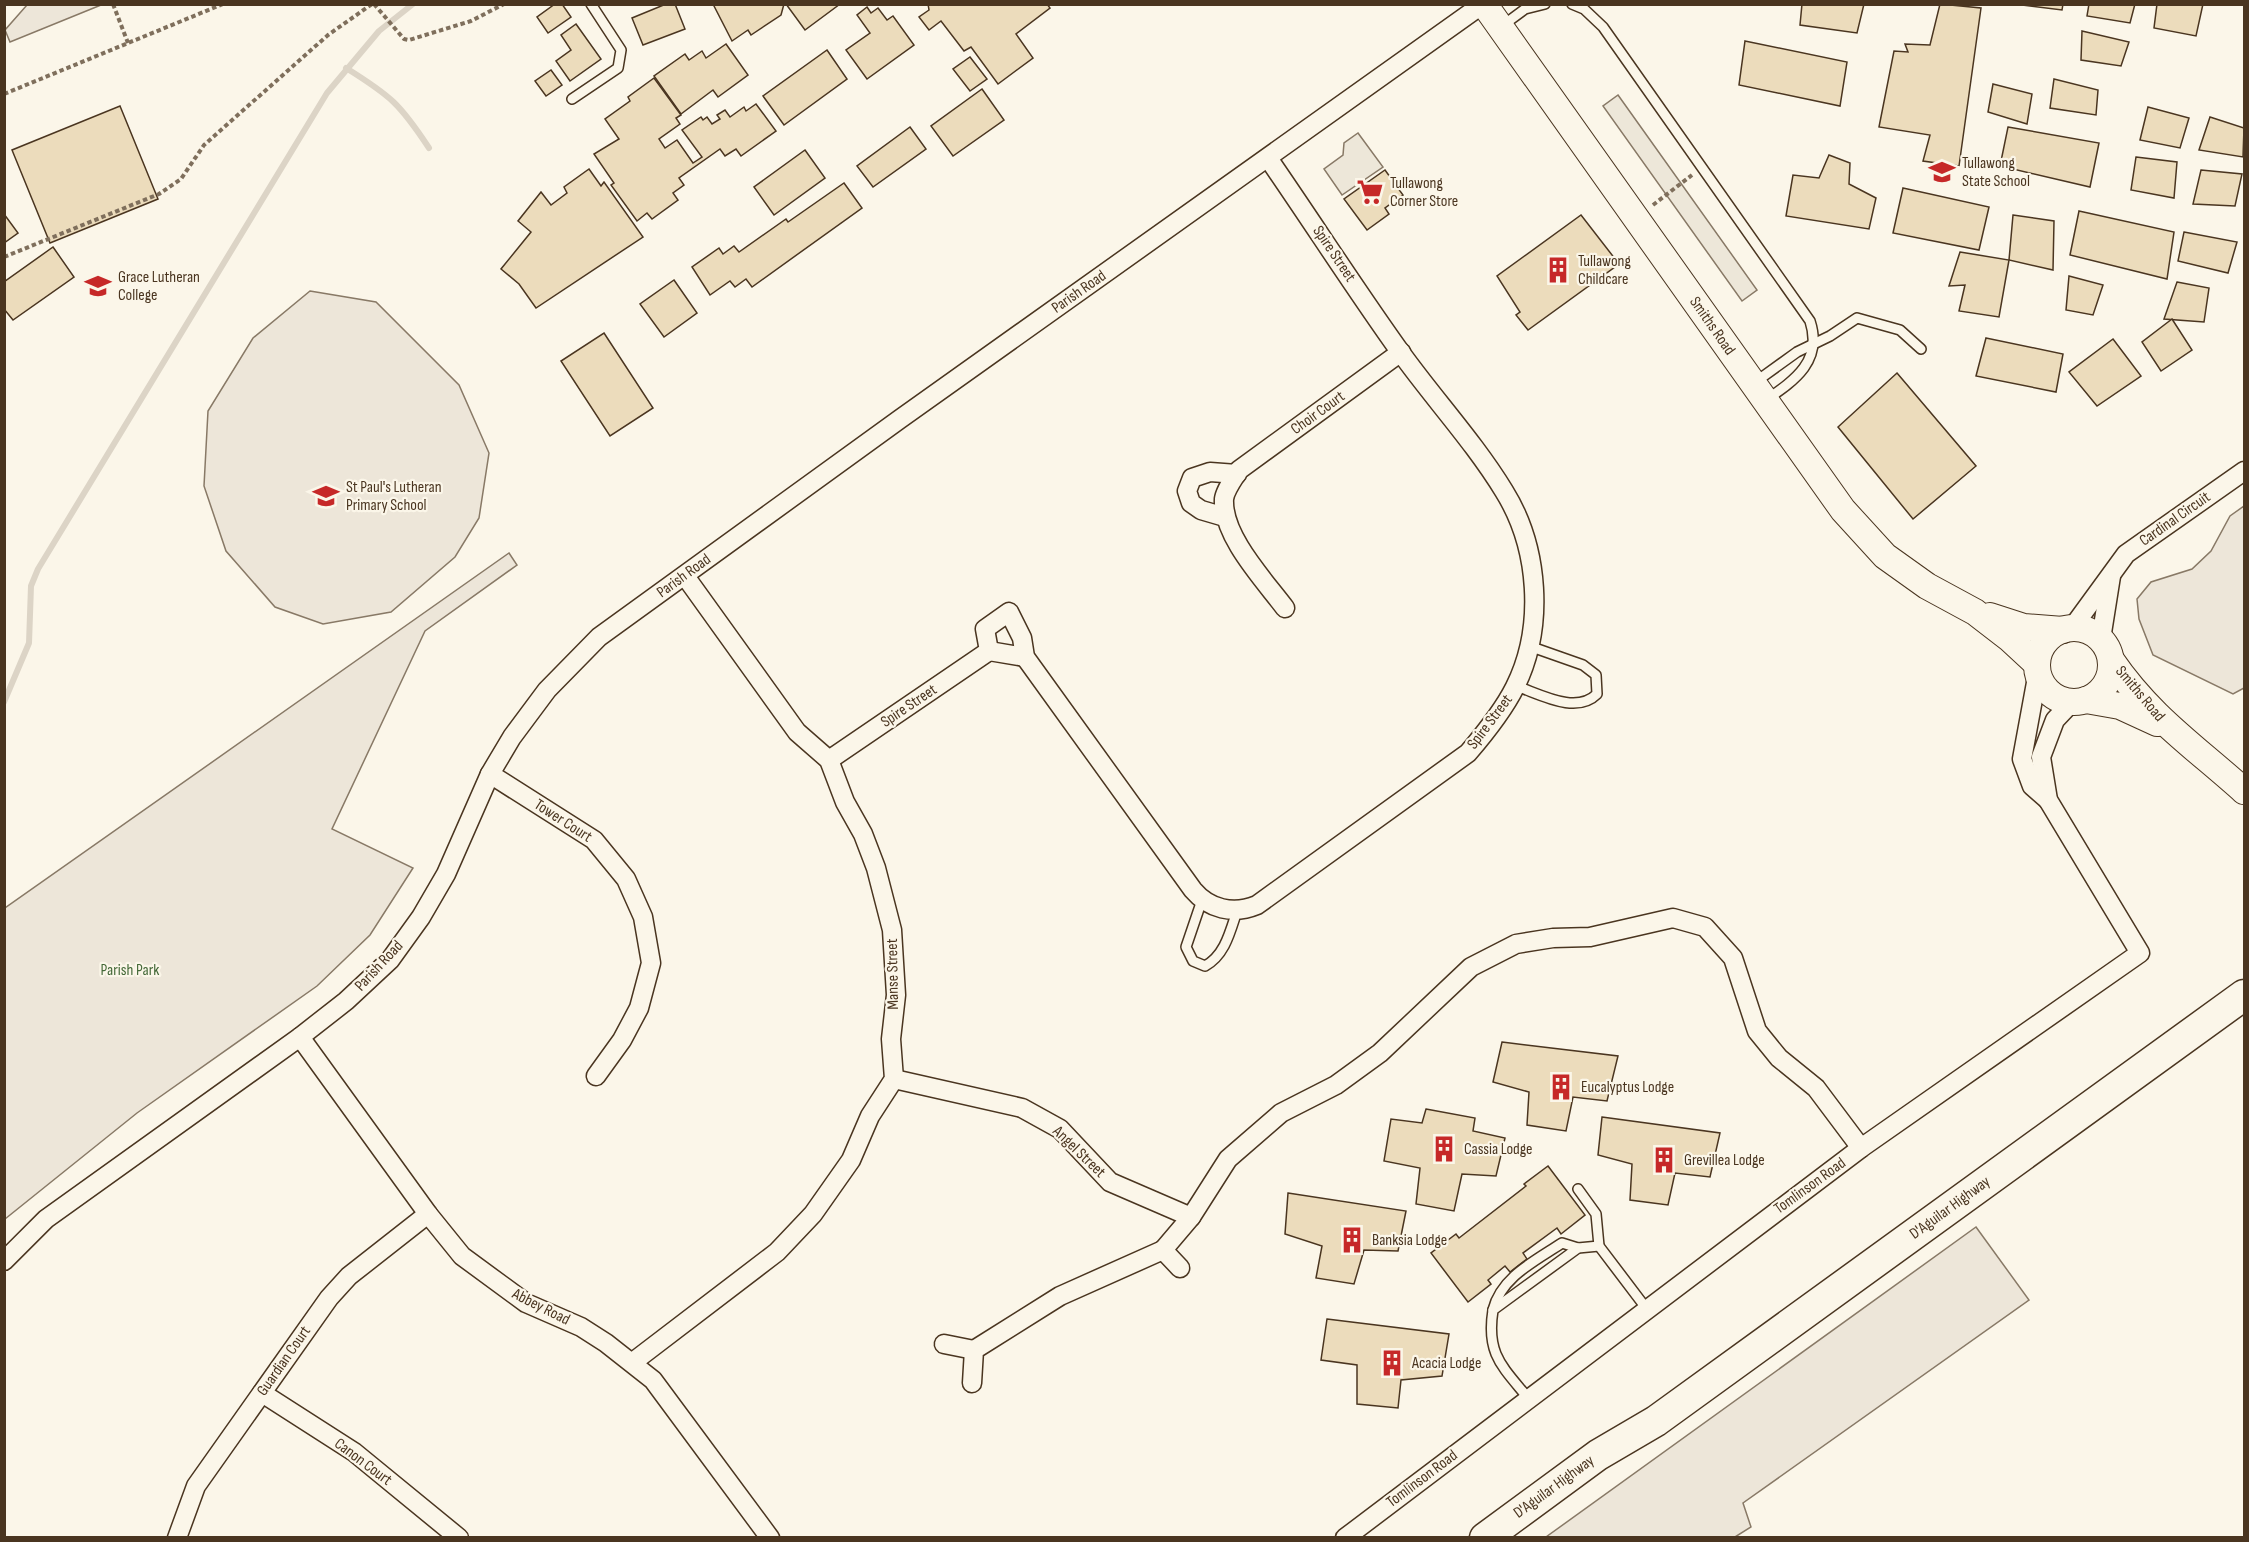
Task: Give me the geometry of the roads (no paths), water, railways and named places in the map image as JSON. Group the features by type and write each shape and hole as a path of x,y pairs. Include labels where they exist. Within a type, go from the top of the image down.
{"highway":[{"name":"D'Aguilar Highway","path":"1485,1538 1598,1455 1656,1421 2244,995"},
{"name":"D'Aguilar Highway","path":"1511,1538 1605,1469 1656,1421"}],"main road":[{"name":"Smiths Road","path":"1484,4 1843,510 1871,543 1927,586 1975,612 2010,639 2038,668"},
{"name":"Smiths Road","path":"1975,612 2024,627 2067,629"},
{"path":"2067,629 2088,630 2106,650 2110,673 2106,684 2097,694 2080,701 2061,699 2051,693 2038,668 2044,643 2067,629"},
{"name":"Smiths Road","path":"2106,650 2131,688 2168,728 2244,790"},
{"name":"Smiths Road","path":"2080,701 2120,706 2168,728"}],"street":[{"name":"Parish Road","path":"4,1261 46,1219 300,1037 346,1001 390,960 421,917 446,874 490,774 529,713 566,668 599,638 891,426 1484,4"},
{"name":"Spire Street","path":"1237,911 1257,905 1468,753 1503,709 1516,686 1529,646 1534,612 1534,585 1529,554 1518,519 1504,491 1401,352 1268,158"},
{"name":"Choir Court","path":"1226,517 1224,496 1237,474 1401,352"},
{"name":"Cardinal Circuit","path":"2067,629 2126,554 2244,471"},
{"path":"1237,474 1210,472 1192,478 1187,490 1191,503 1201,510 1226,517 1243,550 1286,608"},
{"path":"2106,650 2111,574"},
{"name":"Manse Street","path":"686,576 797,732 829,760 876,868 892,930 896,995 891,1039 894,1079"},
{"path":"1025,657 990,651 985,629 1009,612 1022,638 1025,657 1202,900 1237,911"},
{"name":"Spire Street","path":"829,760 990,651"},
{"name":"Tomlinson Road","path":"1345,1538 1646,1308 1861,1148 2140,953 2048,800 2032,786 2022,759 2038,668"},
{"name":"Tomlinson Road","path":"2048,800 2041,757 2055,720 2080,701"},
{"name":"Tower Court","path":"490,774 594,840 626,879 643,917 651,963 639,1008 622,1040 596,1076"},
{"path":"945,1344 974,1350 1060,1296 1163,1250 1191,1217 1228,1159 1281,1113 1336,1085 1380,1053 1471,967 1516,944 1553,938 1590,937 1673,918 1705,927 1733,958 1757,1032 1779,1058 1816,1089 1861,1148"},
{"name":"Abbey Road","path":"300,1037 428,1214 462,1256 526,1303 581,1327 633,1362 653,1380 770,1538"},
{"path":"633,1362 777,1252 813,1214 851,1160 870,1116 894,1079"},
{"name":"Angel Street","path":"894,1079 1022,1108 1060,1129 1110,1182 1191,1217"},
{"name":"Guardian Court","path":"177,1538 196,1486 337,1288 428,1214"},
{"path":"1163,1250 1180,1268"},
{"path":"972,1383 974,1350"},
{"name":"Canon Court","path":"262,1394 354,1452 459,1538"}],"lane":[{"path":"572,99 618,68 621,50 591,4"},
{"path":"1500,27 1524,9 1545,4"},
{"path":"1572,4 1584,9 1603,27 1803,309 1814,332 1810,362 1804,370 1758,393"},
{"path":"1758,393 1814,342 1830,336 1857,318 1900,330 1921,349"},
{"path":"1516,686 1571,704 1589,702 1597,694 1596,675 1583,665 1529,646"},
{"path":"1202,900 1186,947 1193,961 1204,966 1215,960 1224,946 1237,911"},
{"path":"1578,1189 1596,1214 1599,1246 1646,1308"},
{"path":"1528,1398 1499,1362 1490,1333 1497,1294 1507,1282 1535,1260 1562,1244 1578,1248 1599,1246"},
{"path":"1493,1310 1578,1248"}],"waterway":[{"path":"4,702 29,643 31,586 38,569 327,93 379,31 413,4"},
{"path":"346,68 394,102 429,148"}],"place":[{"name":"Tullawong State School","path":"1942,172"},
{"name":"Tullawong Corner Store","path":"1370,192"},
{"name":"Tullawong Childcare","path":"1558,270"},
{"name":"Grace Lutheran College","path":"98,286"},
{"name":"St Paul's Lutheran Primary School","path":"326,496"},
{"name":"Eucalyptus Lodge","path":"1561,1087"},
{"name":"Cassia Lodge","path":"1444,1149"},
{"name":"Grevillea Lodge","path":"1664,1160"},
{"name":"Banksia Lodge","path":"1352,1240"},
{"name":"Acacia Lodge","path":"1392,1363"}],"park label":[{"name":"Parish Park","path":"130,970"}]}
